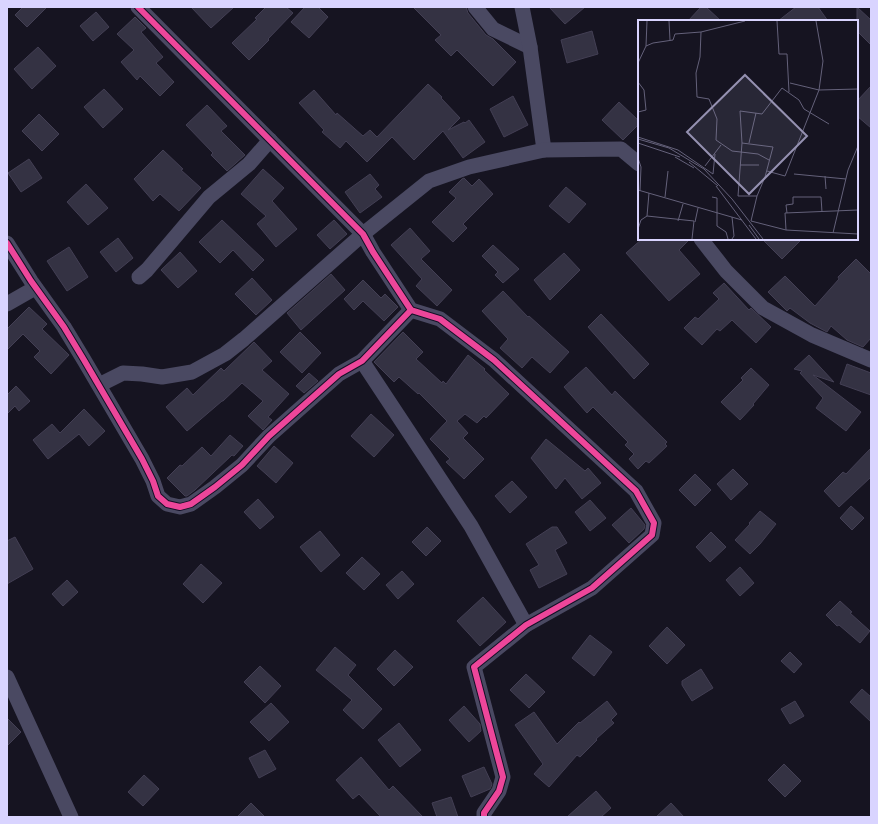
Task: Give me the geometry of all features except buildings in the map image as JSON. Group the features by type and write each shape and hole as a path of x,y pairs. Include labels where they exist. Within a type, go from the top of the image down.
{"street":[{"path":"138,7 363,234 373,252 412,310 440,319 494,360 636,491 654,523 652,536 592,588 526,626 474,667 503,777 499,791 484,814 484,817"},
{"path":"475,7 493,29 530,47"},
{"path":"522,7 530,47 544,150"},
{"path":"139,277 147,270 209,197 249,164 270,140"},
{"path":"99,385 123,372 162,378 192,372 225,354 363,234 429,181 469,167 544,150 621,149 638,163"},
{"path":"702,240 726,271 762,308 812,335 871,360"},
{"path":"7,242 35,288 64,326 145,465 158,496 167,504 180,507 191,504 242,465 270,436 339,374 362,361 412,310"},
{"path":"7,304 35,288"},
{"path":"362,361 471,526 526,626"},
{"path":"7,677 71,817"}],"cycle path":[{"path":"138,7 363,234 411,310 440,319 494,360 636,491 654,523 652,535 592,588 526,625 474,667 503,777 499,791 484,813 484,817"},
{"path":"7,243 31,281 64,327 84,360 142,459 153,481 158,496 167,504 180,507 191,504 242,465 269,436 339,374 362,361 411,310"}]}
